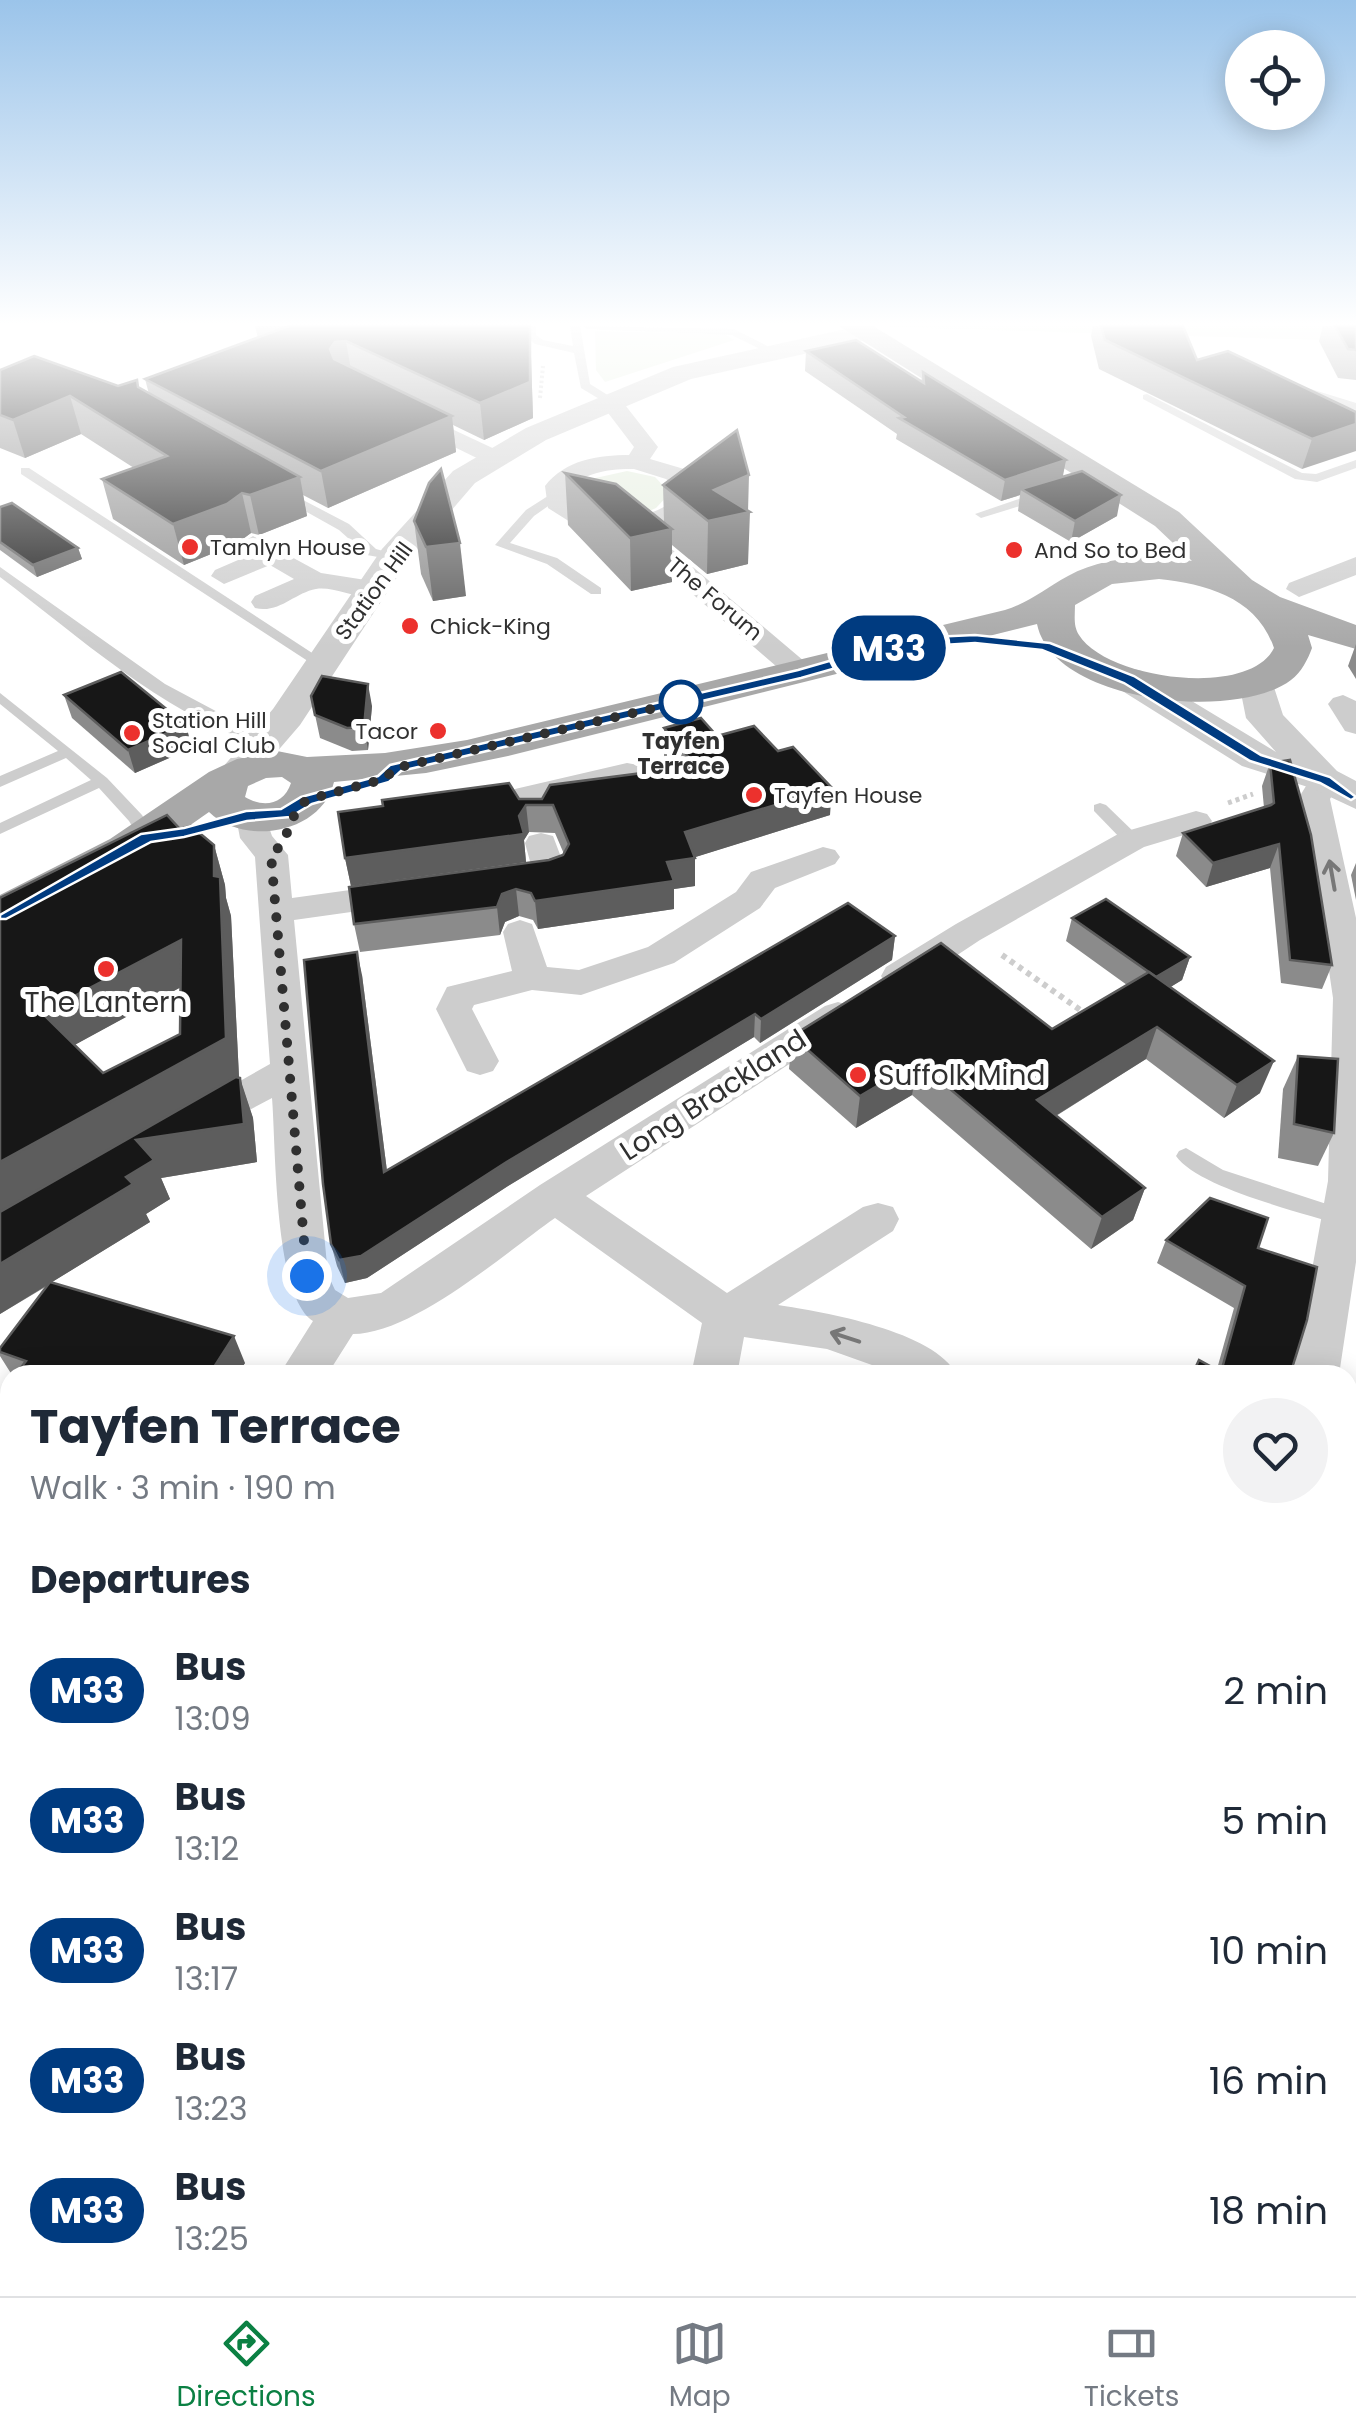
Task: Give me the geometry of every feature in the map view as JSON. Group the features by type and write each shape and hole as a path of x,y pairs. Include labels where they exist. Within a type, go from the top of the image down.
{"main road":[{"path":"1018,433 1090,480 1167,518 1306,622 1356,640"},
{"path":"1128,497 1154,540 1147,561 1137,569"},
{"path":"0,915 147,837 184,832 246,809 284,814 292,767 384,779 396,768 801,674 909,642 1036,613 1080,585 1109,573 1137,569 1182,571 1270,595 1293,648 1272,672"},
{"path":"1057,602 1058,634 1066,646 1112,673"},
{"path":"909,642 975,639 1045,646 1112,673 1196,691 1272,672 1356,640"}],"street":[{"path":"446,433 493,456"},
{"name":"Station Hill","path":"246,809 292,767 322,664 394,556 464,476 493,456 542,433"},
{"path":"635,433 646,448 636,462"},
{"name":"The Forum","path":"636,462 668,468 683,476 692,486 694,496 678,513 660,521 628,526 582,520 568,513 555,497 557,486 578,470 597,464 636,462"},
{"name":"The Forum","path":"628,526 801,674"},
{"path":"224,576 262,550 314,580 372,589"},
{"path":"1270,595 1356,565"},
{"path":"265,602 314,580"},
{"path":"1272,672 1265,718 1340,788"},
{"path":"1112,673 1256,758 1340,788"},
{"path":"532,978 507,899 550,874 526,796 627,772"},
{"path":"1318,1365 1349,1193 1352,998 1332,868 1314,800 1340,788"},
{"path":"246,809 276,911 307,1276 318,1302 341,1316 309,1365"},
{"name":"Long Brackland","path":"341,1316 371,1316 396,1306 555,1196 968,932 1132,840 1196,822"},
{"path":"480,1061 454,1009 460,996 532,978 581,983 661,956 748,900 763,880 823,857"},
{"path":"276,911 430,891"},
{"path":"169,1140 287,1072"},
{"path":"555,1196 726,1316 827,1331 921,1365"},
{"path":"716,1365 726,1316 878,1219"}],"lane":[{"path":"1217,433 1299,476 1317,478 1356,464"},
{"path":"25,470 322,664"},
{"path":"274,488 344,528 372,552 394,556"},
{"path":"981,514 1065,488"},
{"path":"555,497 530,513 501,545 548,556 575,571 596,591"},
{"path":"0,572 176,700 292,767"},
{"path":"0,697 139,820 147,837"},
{"path":"0,782 66,753"},
{"path":"0,828 99,782"},
{"path":"1100,808 1132,840"},
{"path":"1186,1156 1216,1176 1349,1193"}],"path":[{"path":"968,932 1100,1023"}],"green space":[{"path":"627,471 655,477 670,493 656,508 636,517 573,483"}],"building":[{"path":"130,433 221,433 300,477 250,495 242,493 227,504 173,524 102,479 167,456"},
{"path":"249,433 411,433 321,471"},
{"path":"738,433 749,475 714,490 750,512 708,521 663,485"},
{"path":"925,433 1022,433 1066,460 1005,480"},
{"path":"1300,433 1329,433 1312,439"},
{"path":"441,469 460,543 426,547 414,521 429,483"},
{"path":"1082,471 1121,495 1075,521 1021,489"},
{"path":"565,473 616,484 672,529 630,538"},
{"path":"12,503 78,548 33,565 0,542 0,507"},
{"path":"121,672 186,725 128,750 64,695"},
{"path":"322,676 368,684 364,727 347,728 315,715 311,696"},
{"path":"701,718 717,736 754,726 778,751 793,747 832,788 685,832 695,858 667,862 674,881 535,901 531,893 516,889 502,894 497,907 354,924 349,887 549,860 563,855 569,844 553,805 526,805 519,816 524,834 345,858 338,812 383,806 382,800 509,783 519,799 542,799 550,785 696,766 664,728"},
{"path":"1290,760 1311,835 1332,965 1290,960 1279,844 1213,863 1183,833 1274,803 1270,763"},
{"path":"167,815 180,829 191,826 214,845 214,876 220,877 226,1038 0,1162 0,898","holes":["181,940 180,1034 103,1073 42,1013"]},
{"path":"1106,899 1190,957 1156,977 1072,918"},
{"path":"848,903 895,936 761,1019 755,1014 505,1163 361,1256 339,1260 331,1244 323,1184 304,960 357,952 384,1172"},
{"path":"941,943 1052,1029 1149,972 1274,1061 1237,1085 1157,1027 1037,1100 1145,1188 1102,1217 918,1062 860,1096 792,1036"},
{"path":"1298,1056 1338,1059 1334,1133 1294,1124"},
{"path":"240,1078 244,1124 136,1140 154,1160 126,1177 133,1184 0,1264 0,1212"},
{"path":"1210,1198 1268,1218 1258,1248 1317,1267 1293,1365 1223,1365 1245,1286 1166,1240"},
{"path":"50,1282 234,1336 215,1365 23,1365 26,1361 0,1352"}],"bus line":[{"name":"M33","path":"0,915 147,837 246,816 284,814 307,800 384,779 396,768 801,674 909,642 975,639 1045,646 1129,680 1256,758 1325,780 1356,797"}],"place":[{"name":"Tamlyn House","path":"190,547"},
{"name":"And So to Bed","path":"1014,550"},
{"name":"Chick-King","path":"410,626"},
{"name":"Tayfen Terrace","path":"681,702"},
{"name":"Tacor","path":"438,731"},
{"name":"Station Hill Social Club","path":"132,733"},
{"name":"Tayfen House","path":"754,795"},
{"name":"The Lantern","path":"106,969"},
{"name":"Suffolk Mind","path":"858,1075"}],"route":[{"path":"307,1276 271,855 285,844 297,808 307,800 384,779 396,768 694,699 681,702"}]}
